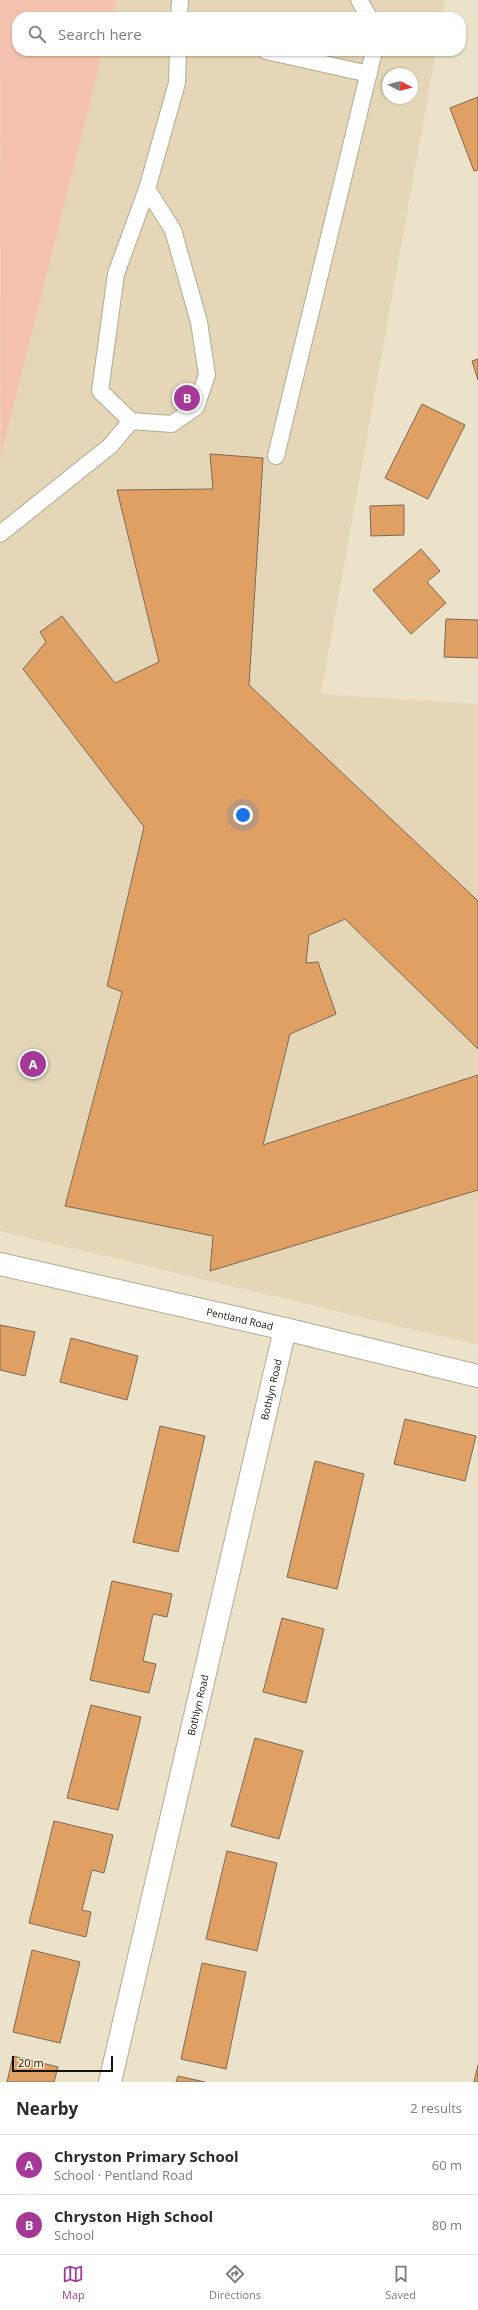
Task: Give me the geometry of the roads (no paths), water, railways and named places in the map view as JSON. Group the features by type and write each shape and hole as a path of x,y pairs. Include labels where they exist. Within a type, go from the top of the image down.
{"street":[{"name":"Pentland Road","path":"0,1264 285,1329 478,1376"},
{"name":"Bothlyn Road","path":"110,2082 285,1329"}],"lane":[{"path":"179,12 180,0"},
{"path":"358,0 366,12"},
{"path":"147,189 173,230 199,322 207,375 196,407 172,424 131,421 100,391 116,274 147,189 177,83 178,56"},
{"path":"288,56 369,74"},
{"path":"276,456 373,56"},
{"path":"0,534 110,446 131,421"}],"place":[{"name":"Chryston High School","path":"187,398"},
{"name":"Chryston Primary School","path":"33,1064"}]}
